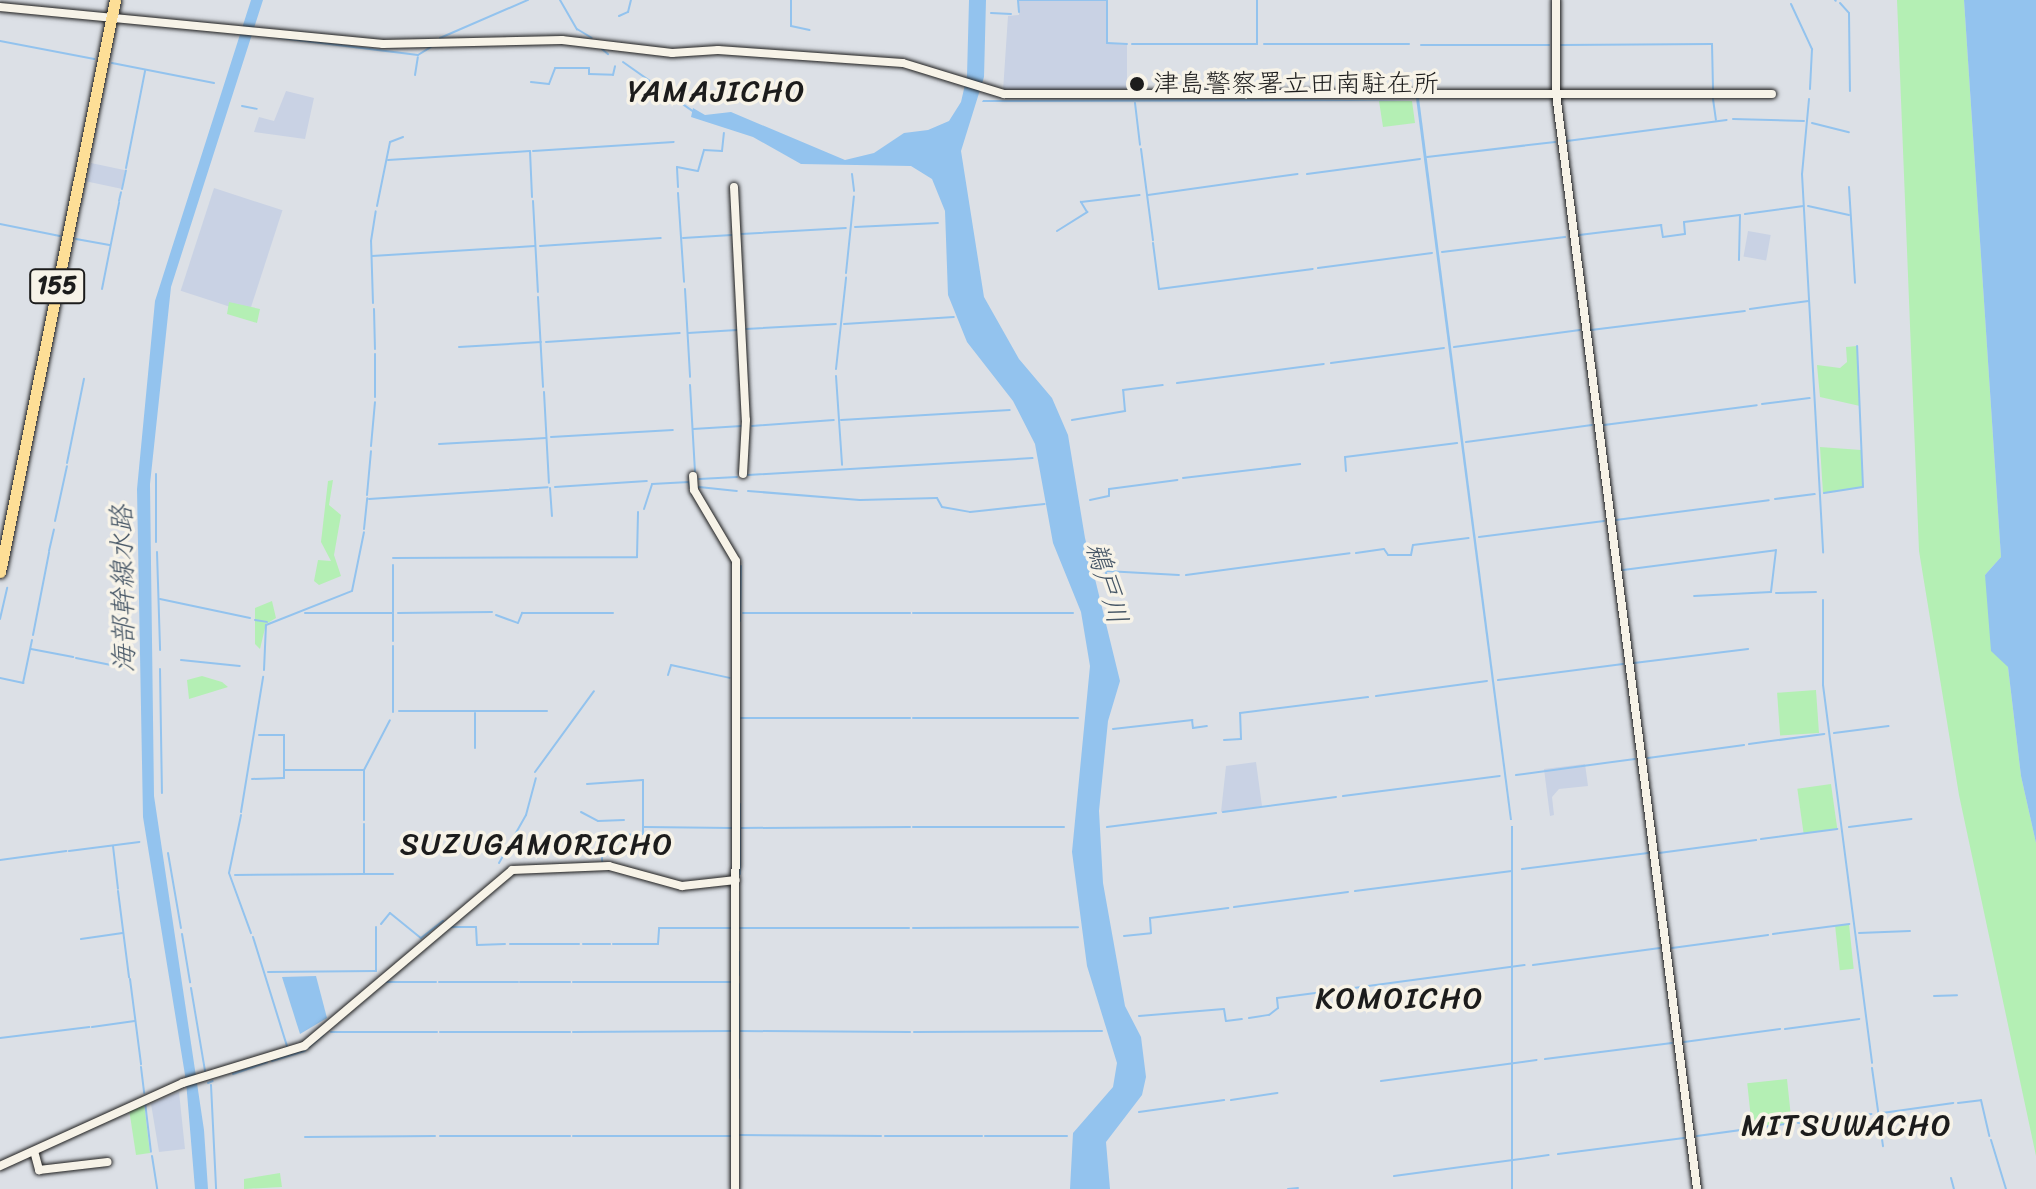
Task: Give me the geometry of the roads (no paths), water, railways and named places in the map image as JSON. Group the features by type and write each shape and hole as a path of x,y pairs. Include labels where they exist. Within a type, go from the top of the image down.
{"highway":[{"name":"155","path":"0,572 115,0"}],"street":[{"path":"1556,0 1556,94 1697,1189"},
{"path":"0,7 383,44 562,40 672,53 718,50 903,63 981,90 1772,94"},
{"path":"734,187 746,420 743,474"},
{"path":"693,476 694,490 736,561 735,1189"},
{"path":"0,1166 186,1082 307,1044 512,870 609,866 682,886 736,880"},
{"path":"34,1151 39,1170 108,1162"}],"water":[{"path":"251,0 263,0 171,287 150,484 154,796 204,1130 208,1189 195,1189 186,1081 143,817 137,489 155,301"},
{"path":"969,0 986,0 984,77 961,151 984,297 1019,359 1052,398 1068,435 1085,538 1120,681 1108,721 1099,811 1103,883 1125,1006 1141,1037 1146,1077 1142,1095 1106,1142 1110,1189 1070,1189 1073,1133 1113,1087 1117,1063 1087,966 1072,852 1090,666 1081,612 1053,543 1035,444 1013,401 967,342 948,295 945,211 932,179 911,166 801,164 753,137 691,117 693,108 705,115 731,112 845,160 874,153 904,133 928,130 949,121 961,102 967,76"},
{"path":"1964,0 2036,0 2036,843 2021,776 2008,667 1991,651 1985,575 2001,557"},
{"path":"1416,98 1419,98 1512,820 1510,820"},
{"path":"983,100 1412,101 982,102"},
{"path":"1511,826 1513,1189 1511,1189"},
{"path":"316,976 327,1018 300,1034 282,977"}],"waterway":[{"path":"440,38 528,0"},
{"path":"560,0 577,29 592,38"},
{"path":"619,16 628,12 631,0"},
{"path":"791,0 791,26 810,30"},
{"path":"1019,12 1018,0 1107,0 1107,43 1127,44"},
{"path":"1132,44 1257,44 1257,0"},
{"path":"1840,3 1849,13 1850,91"},
{"path":"1791,4 1812,49 1810,89"},
{"path":"991,13 1011,14"},
{"path":"281,38 418,55 431,47"},
{"path":"0,41 94,59"},
{"path":"1264,44 1409,44"},
{"path":"1561,45 1712,44 1713,89"},
{"path":"1421,45 1549,45"},
{"path":"602,49 608,54"},
{"path":"415,75 418,57"},
{"path":"623,62 694,112"},
{"path":"112,63 214,83"},
{"path":"531,82 549,84 555,68 589,68 589,74 613,75 615,66"},
{"path":"126,168 145,71"},
{"path":"1713,99 1716,120"},
{"path":"1809,99 1802,174 1823,552"},
{"path":"1135,103 1140,145"},
{"path":"242,106 257,109"},
{"path":"1733,119 1804,121"},
{"path":"1567,141 1727,120"},
{"path":"1812,123 1849,132"},
{"path":"678,187 677,167 698,171 704,150 722,151 724,133"},
{"path":"377,206 390,142 403,137"},
{"path":"533,151 674,142"},
{"path":"1427,157 1555,142"},
{"path":"1141,149 1153,240"},
{"path":"388,160 530,151 532,197"},
{"path":"1307,174 1420,159"},
{"path":"122,189 126,170"},
{"path":"852,174 854,191"},
{"path":"1148,195 1298,174"},
{"path":"1849,187 1855,283"},
{"path":"119,201 121,192"},
{"path":"678,193 684,282"},
{"path":"1057,231 1087,212 1081,202 1140,195"},
{"path":"846,273 854,196"},
{"path":"533,201 538,292"},
{"path":"102,289 119,203"},
{"path":"1745,214 1803,206"},
{"path":"1808,206 1849,215"},
{"path":"373,303 371,241 376,211"},
{"path":"1579,235 1661,225 1663,237 1685,234 1684,222 1740,215 1739,260"},
{"path":"855,227 938,223"},
{"path":"0,224 60,236"},
{"path":"741,234 846,228"},
{"path":"683,238 732,235"},
{"path":"1442,252 1565,237"},
{"path":"540,246 661,238"},
{"path":"76,239 109,245"},
{"path":"1153,243 1159,289 1313,269"},
{"path":"372,256 535,246"},
{"path":"1318,268 1432,253"},
{"path":"836,369 846,278"},
{"path":"685,289 690,377"},
{"path":"538,297 543,387"},
{"path":"1750,309 1808,301"},
{"path":"374,309 375,349"},
{"path":"1591,330 1745,311"},
{"path":"844,324 954,317"},
{"path":"746,329 836,324"},
{"path":"688,333 737,330"},
{"path":"1454,347 1580,330"},
{"path":"546,342 680,333"},
{"path":"459,347 541,342"},
{"path":"1824,493 1863,487 1857,346"},
{"path":"1331,363 1444,348"},
{"path":"375,354 375,397"},
{"path":"1177,383 1324,364"},
{"path":"836,376 842,465"},
{"path":"67,463 84,379"},
{"path":"690,385 695,472"},
{"path":"1072,420 1125,411 1123,390 1163,385"},
{"path":"544,392 549,483"},
{"path":"1762,404 1810,398"},
{"path":"371,446 375,402"},
{"path":"1604,425 1757,405"},
{"path":"841,420 1010,410"},
{"path":"752,426 834,420"},
{"path":"1466,442 1592,425"},
{"path":"693,429 742,426"},
{"path":"551,437 673,430"},
{"path":"439,444 546,438"},
{"path":"1346,471 1345,457 1457,443"},
{"path":"367,495 371,451"},
{"path":"748,475 1032,458"},
{"path":"1183,478 1300,464"},
{"path":"55,521 67,466"},
{"path":"156,474 156,542"},
{"path":"699,479 737,477"},
{"path":"1090,500 1109,496 1109,489 1177,480"},
{"path":"555,487 647,481"},
{"path":"644,509 652,484 689,482 690,487"},
{"path":"369,499 548,487"},
{"path":"699,487 737,491"},
{"path":"550,488 552,516"},
{"path":"748,491 860,500 937,498 942,507 970,512 1045,504"},
{"path":"1775,499 1815,494"},
{"path":"364,529 367,498"},
{"path":"1616,520 1769,500"},
{"path":"393,558 637,557 638,512"},
{"path":"1479,537 1604,521"},
{"path":"49,551 54,530"},
{"path":"264,670 266,625 352,591 364,532"},
{"path":"1356,553 1384,549 1388,555 1411,555 1413,545 1469,538"},
{"path":"1623,570 1776,550 1771,592 1694,596"},
{"path":"157,552 160,650"},
{"path":"33,635 49,553"},
{"path":"1186,575 1350,553"},
{"path":"393,565 393,641"},
{"path":"740,621 741,566"},
{"name":"鵜戸川","path":"1108,594 1106,571 1179,575"},
{"path":"0,619 7,588"},
{"path":"1776,593 1816,592"},
{"path":"160,599 250,618"},
{"path":"1823,600 1823,685 1872,1063"},
{"path":"398,613 492,612"},
{"path":"305,613 393,613"},
{"path":"496,615 518,623 522,613 613,613"},
{"path":"743,613 910,613"},
{"path":"913,613 1073,613"},
{"path":"255,620 267,622"},
{"path":"0,678 23,683 32,640"},
{"path":"393,646 393,712"},
{"path":"31,649 73,657"},
{"path":"1634,663 1748,649"},
{"name":"海部幹線水路","path":"76,658 131,669"},
{"path":"181,660 240,666"},
{"path":"1498,680 1623,664"},
{"path":"668,675 671,665 730,678"},
{"path":"160,669 162,793"},
{"path":"241,812 263,677"},
{"path":"1376,696 1487,681"},
{"path":"535,772 594,691"},
{"path":"1224,740 1241,739 1240,713 1368,697"},
{"path":"399,711 547,711"},
{"path":"475,713 475,748"},
{"path":"741,718 910,718"},
{"path":"913,718 1078,718"},
{"path":"364,820 364,770 390,720"},
{"path":"1113,729 1192,720 1193,728 1207,726"},
{"path":"1834,733 1889,726"},
{"path":"1749,744 1824,734"},
{"path":"252,779 284,778 284,735 259,735"},
{"path":"1648,758 1744,745"},
{"path":"1516,775 1635,759"},
{"path":"285,770 363,770"},
{"path":"1343,796 1500,776"},
{"path":"499,863 526,815 536,778"},
{"path":"587,784 643,780 643,834 600,836 602,861"},
{"path":"1223,812 1336,797"},
{"path":"740,804 740,874"},
{"path":"581,812 598,821 624,820"},
{"path":"1107,827 1216,813"},
{"path":"241,815 229,873 251,933"},
{"path":"1849,827 1911,819"},
{"path":"364,824 364,874 393,874"},
{"path":"644,827 732,828"},
{"path":"740,828 910,827"},
{"path":"913,827 1064,827"},
{"path":"1761,839 1837,829"},
{"path":"1659,853 1756,840"},
{"path":"69,851 139,842"},
{"path":"113,846 118,889"},
{"path":"0,860 66,851"},
{"path":"168,853 181,928"},
{"path":"1522,869 1648,853"},
{"path":"1355,891 1512,871"},
{"path":"235,875 364,874"},
{"path":"118,891 129,977"},
{"path":"1234,907 1348,892"},
{"path":"1124,936 1151,933 1150,918 1228,908"},
{"path":"381,924 390,913 421,938 443,921"},
{"path":"1773,934 1849,924"},
{"path":"268,972 376,971 376,927"},
{"path":"451,927 476,927 477,945 505,944"},
{"path":"913,928 1078,927"},
{"path":"613,944 658,944 659,928 731,928"},
{"path":"740,928 909,928"},
{"path":"1859,933 1910,931"},
{"path":"81,939 123,933"},
{"path":"182,934 190,982"},
{"path":"1672,948 1768,935"},
{"path":"253,937 287,1046"},
{"path":"510,944 579,944"},
{"path":"583,944 610,944"},
{"path":"1533,965 1660,948"},
{"path":"739,952 739,975"},
{"path":"1368,986 1525,965"},
{"path":"130,979 141,1064"},
{"path":"385,982 436,982"},
{"path":"439,982 518,982"},
{"path":"520,982 570,982"},
{"path":"573,982 731,982"},
{"path":"739,984 739,1078"},
{"path":"1249,1018 1269,1015 1278,1008 1277,998 1361,987"},
{"path":"191,988 205,1071"},
{"path":"1934,996 1957,995"},
{"path":"1139,1016 1224,1009 1226,1021 1242,1019"},
{"path":"1785,1029 1859,1019"},
{"path":"92,1027 135,1021"},
{"path":"0,1038 89,1027"},
{"path":"1684,1042 1780,1029"},
{"path":"573,1032 732,1031"},
{"path":"739,1031 910,1032"},
{"path":"914,1032 1102,1031"},
{"path":"331,1032 437,1032"},
{"path":"440,1032 570,1032"},
{"path":"272,1061 304,1051 323,1035"},
{"path":"1545,1059 1672,1043"},
{"path":"1381,1081 1537,1060"},
{"path":"233,1074 267,1062"},
{"path":"141,1067 144,1093"},
{"path":"1872,1068 1883,1146"},
{"path":"208,1083 213,1081"},
{"path":"211,1085 216,1189"},
{"path":"1231,1100 1277,1093"},
{"path":"1139,1112 1224,1100"},
{"path":"1958,1103 1981,1100 1989,1136"},
{"path":"145,1102 151,1152"},
{"path":"1882,1113 1953,1103"},
{"path":"1798,1123 1871,1114"},
{"path":"1697,1136 1792,1123"},
{"path":"740,1135 881,1136"},
{"path":"305,1137 435,1136"},
{"path":"440,1136 570,1136"},
{"path":"573,1136 731,1136"},
{"path":"885,1136 982,1136"},
{"path":"985,1136 1067,1136"},
{"path":"1558,1154 1684,1138"},
{"path":"1991,1140 2006,1189"},
{"path":"1394,1176 1549,1155"},
{"path":"152,1156 157,1189"},
{"path":"1951,1178 1954,1189"},
{"path":"1288,1189 1298,1188"}],"place":[{"name":"津島警察署立田南駐在所","path":"1137,84"}],"district":[{"name":"YAMAJICHO","path":"717,91"},
{"name":"SUZUGAMORICHO","path":"537,844"},
{"name":"KOMOICHO","path":"1400,998"},
{"name":"MITSUWACHO","path":"1847,1125"}]}
